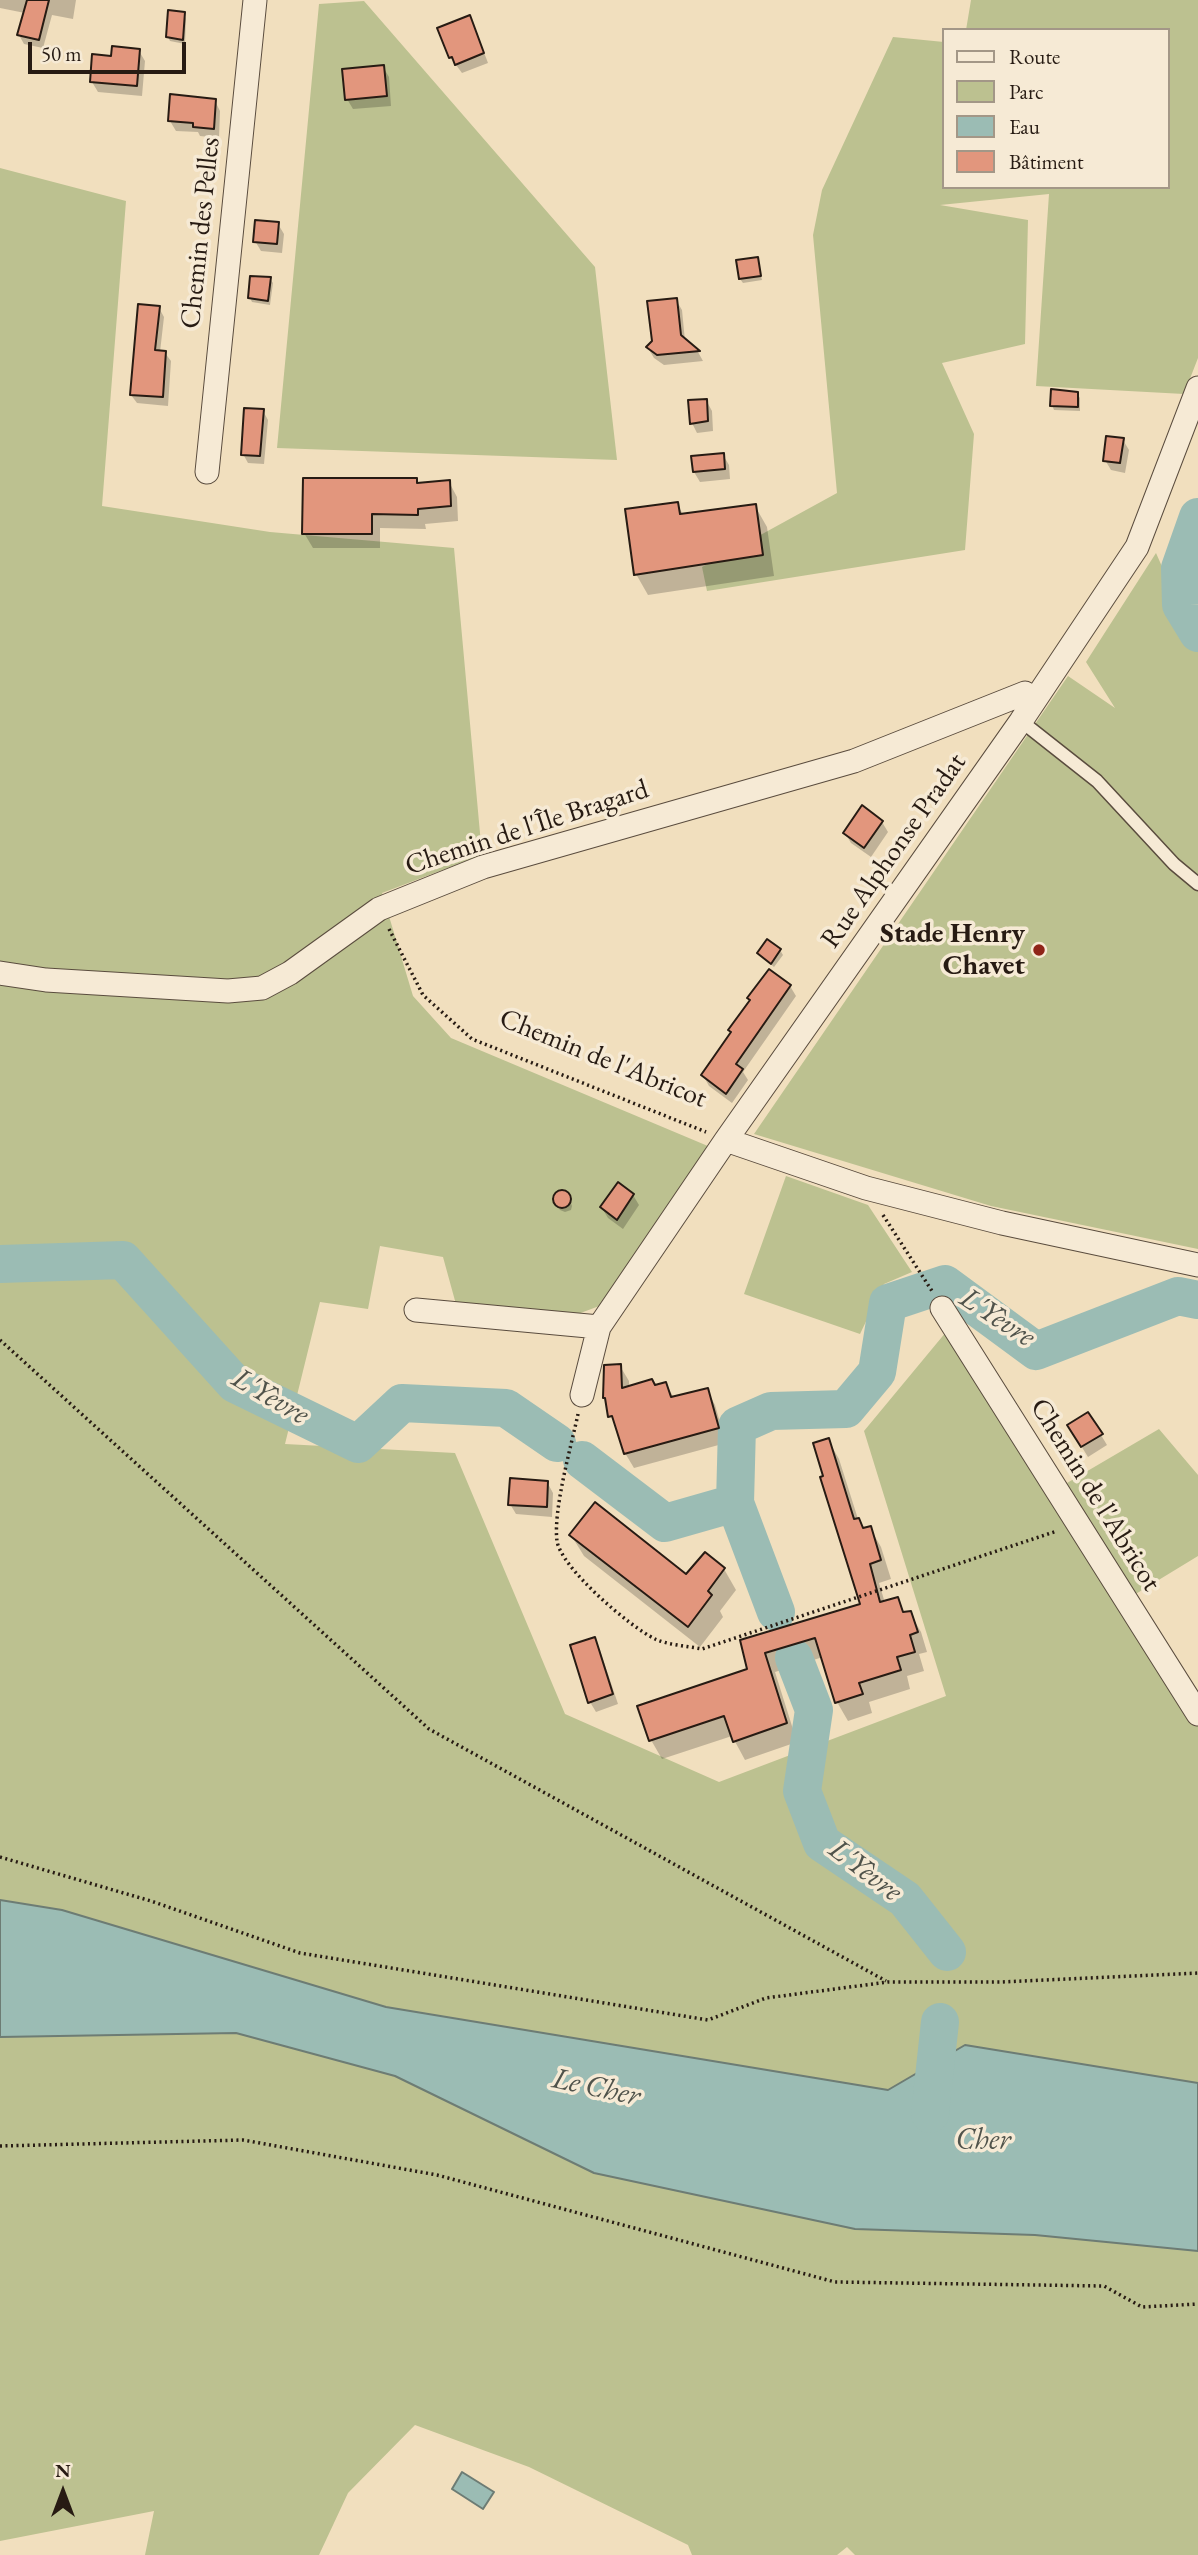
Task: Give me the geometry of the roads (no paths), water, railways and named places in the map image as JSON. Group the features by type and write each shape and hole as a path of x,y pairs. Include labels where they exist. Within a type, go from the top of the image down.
{"street":[{"name":"Chemin des Pelles","path":"206,472 255,0"},
{"name":"Rue Alphonse Pradat","path":"582,1395 599,1327 726,1140 1021,721 1137,547 1198,388"},
{"name":"Chemin de l'Île Bragard","path":"0,973 46,980 228,991 262,988 290,973 379,909 483,867 854,761 1025,693 1035,700"},
{"name":"Chemin de l'Abricot","path":"726,1140 866,1188 1002,1223 1198,1265"},
{"name":"Chemin de l'Abricot","path":"942,1308 1198,1714"},
{"path":"416,1310 599,1327"}],"lane":[{"path":"1021,721 1097,781 1174,864 1198,884"}],"water":[{"name":"Cher","path":"0,1900 62,1910 386,2007 888,2090 965,2045 1198,2083 1198,2251 1035,2235 855,2229 594,2173 395,2076 236,2033 0,2037"},
{"path":"462,2472 494,2492 483,2509 452,2489"}],"waterway":[{"name":"L'Yèvre","path":"1198,517 1180,568 1181,605 1198,633"},
{"name":"L'Yèvre","path":"0,1264 123,1260 235,1384 358,1444 402,1403 506,1408 557,1443"},
{"name":"L'Yèvre","path":"776,1612 735,1503 737,1426 771,1411 846,1409 877,1372 888,1303 945,1284 1036,1351 1178,1296 1198,1300"},
{"name":"L'Yèvre","path":"582,1460 665,1523 735,1503"},
{"name":"L'Yèvre","path":"794,1658 814,1710 802,1791 822,1843 905,1899 947,1952"},
{"name":"L'Yèvre","path":"930,2114 940,2022"}],"place":[{"name":"Stade Henry Chavet","path":"1039,950"}],"water label":[{"name":"Le Cher","path":"596,2088"}]}
